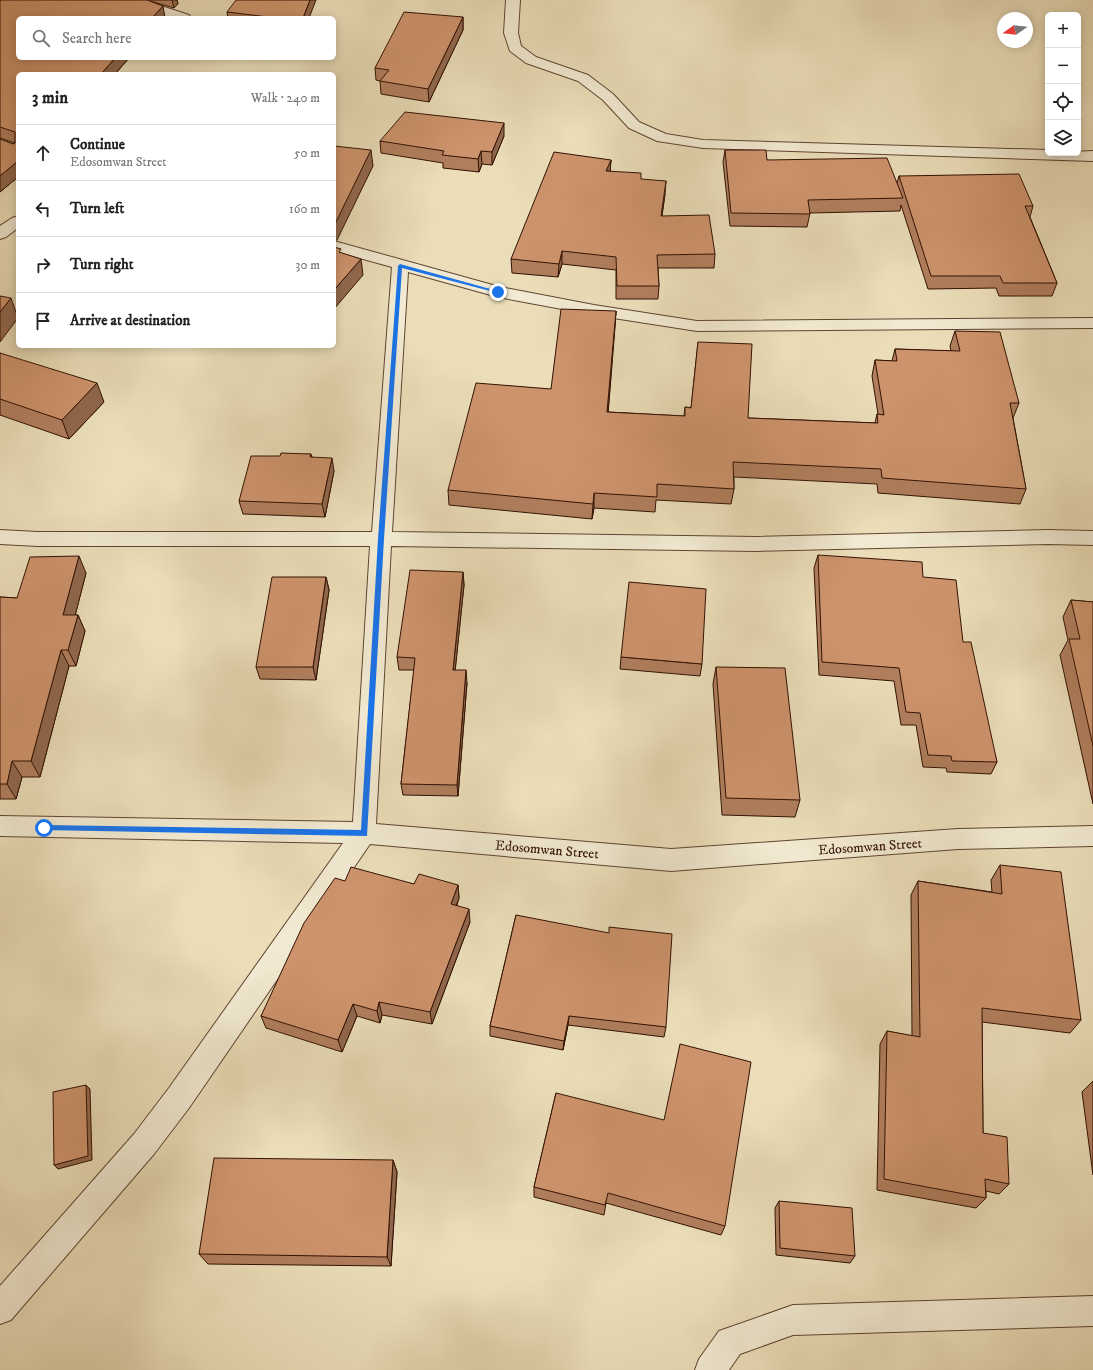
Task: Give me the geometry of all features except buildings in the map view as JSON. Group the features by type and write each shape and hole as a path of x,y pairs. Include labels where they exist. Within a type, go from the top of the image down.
{"street":[{"path":"114,0 152,7 178,16"},
{"path":"513,0 511,33 515,48 531,60 582,78 608,97 634,125 662,138 703,144 1093,156"},
{"path":"0,234 16,222"},
{"path":"336,247 400,266 506,293 594,310 697,326 1093,323"},
{"path":"0,1309 144,1144 175,1104 364,834 381,539 400,266"},
{"path":"0,537 46,539 381,539 756,544 1048,537 1093,538"},
{"name":"Edosomwan Street","path":"0,826 364,834 671,860 958,839 1093,836"},
{"path":"710,1370 730,1342 793,1320 1093,1311"}],"route":[{"path":"44,828 364,834 381,539 400,266 498,292"}]}
